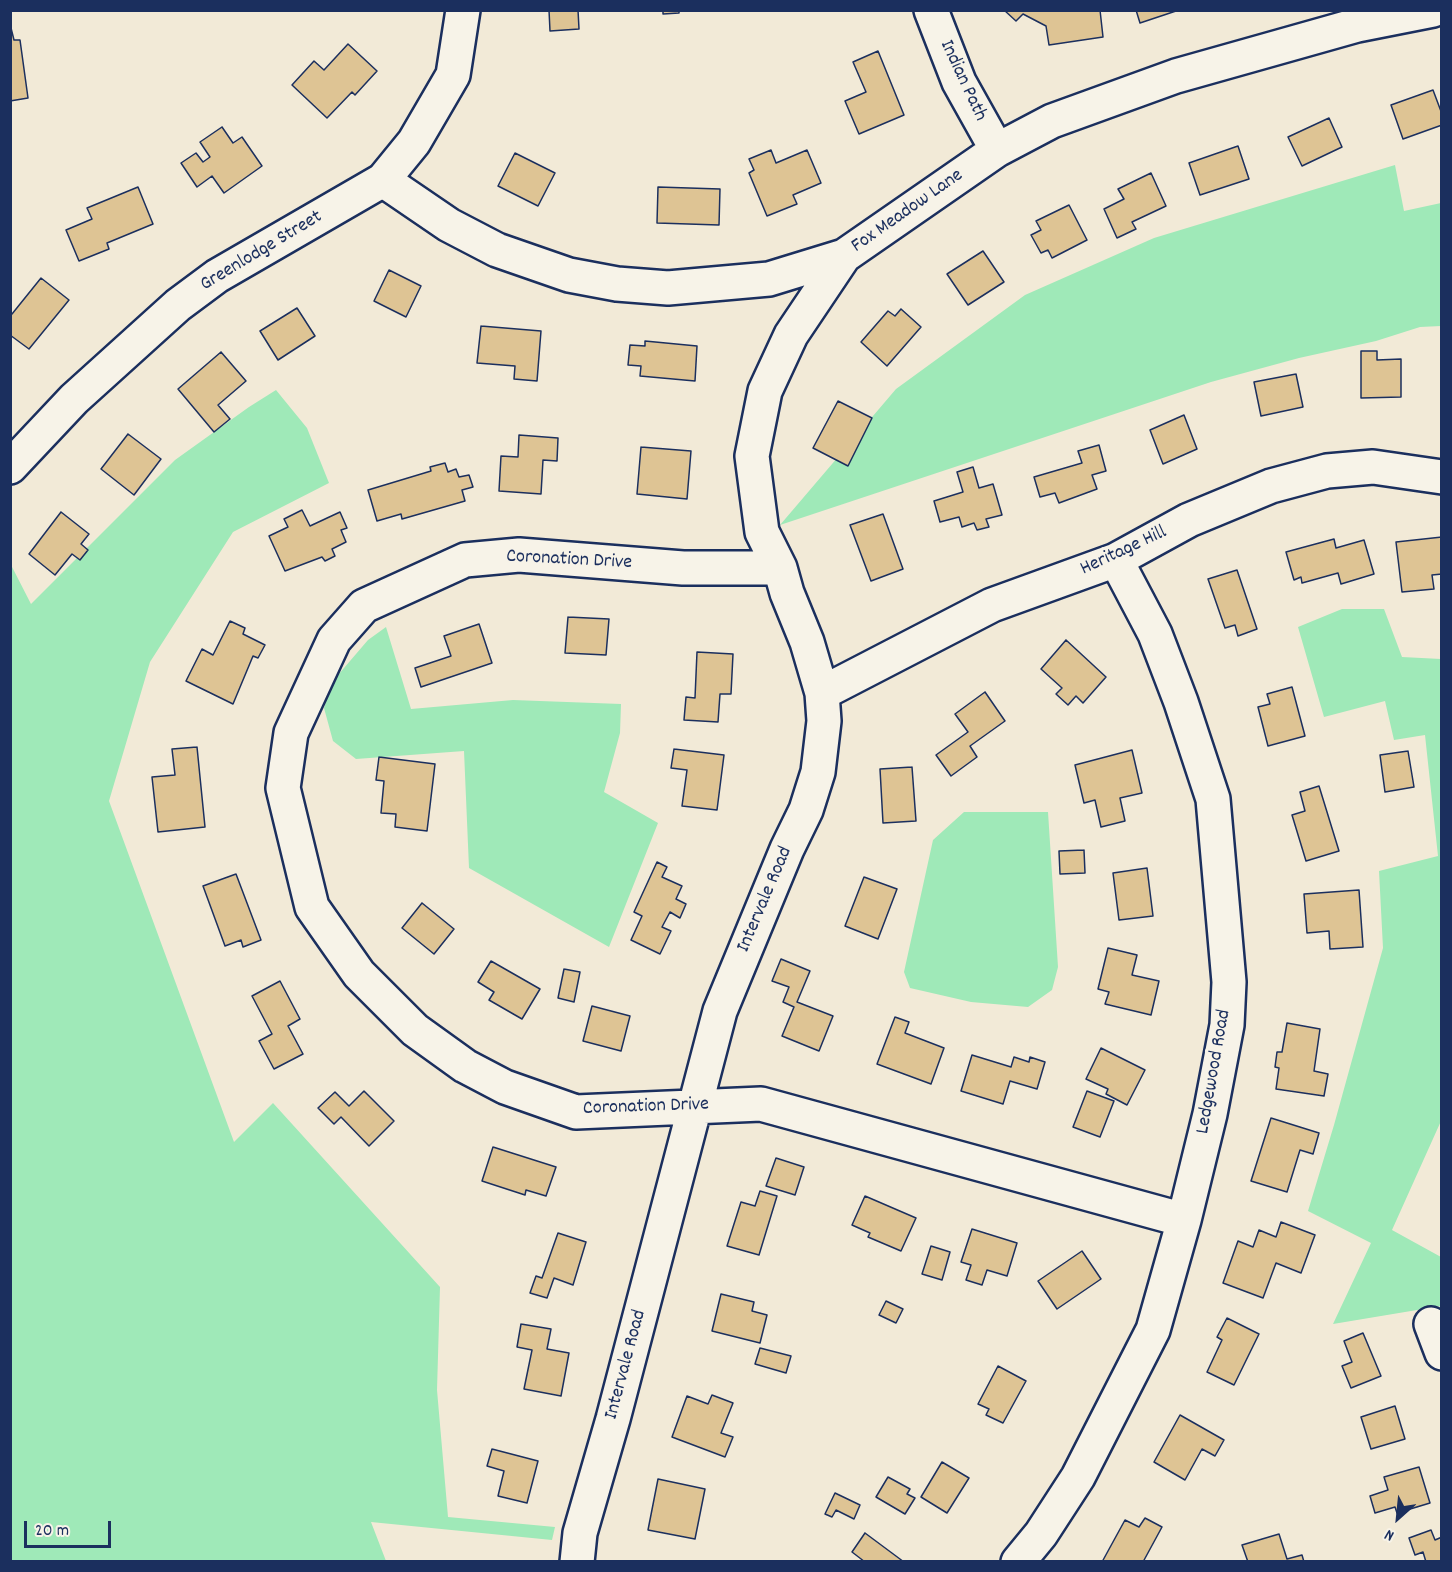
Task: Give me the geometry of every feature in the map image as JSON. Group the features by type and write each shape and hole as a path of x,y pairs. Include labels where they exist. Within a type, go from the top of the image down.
{"street":[{"name":"Greenlodge Street","path":"10,467 74,399 178,305 217,276 383,180 414,142 453,75 463,10"},
{"name":"Indian Path","path":"930,10 959,82 997,150"},
{"name":"Fox Meadow Lane","path":"383,180 449,225 497,250 569,275 617,284 668,288 769,279 844,256 997,150 1052,121 1176,76 1357,25 1433,10"},
{"name":"Intervale Road","path":"577,1562 580,1533 613,1419 720,1011 787,849 806,810 818,772 824,721 822,693 807,642 787,593 780,568 762,532 752,456 765,391 791,335 844,256"},
{"name":"Heritage Hill","path":"822,693 992,605 1116,560 1199,516 1271,486 1327,471 1373,467 1442,477"},
{"name":"Coronation Drive","path":"780,568 683,568 519,555 465,560 364,606 334,640 291,733 283,789 312,907 359,974 415,1030 465,1066 505,1087 576,1112 760,1104 1184,1220"},
{"name":"Ledgewood Road","path":"1018,1562 1041,1534 1078,1476 1153,1330 1184,1220 1210,1114 1227,1024 1229,982 1212,799 1181,702 1155,634 1116,560"}],"green space":[{"path":"1395,165 1404,211 1441,203 1441,326 1420,327 1376,341 1299,358 1211,382 780,525 896,389 1025,295 1154,238"},
{"path":"276,390 307,428 329,483 233,532 150,662 109,801 234,1142 273,1103 440,1287 437,1390 448,1517 555,1527 552,1540 371,1522 386,1561 11,1561 10,563 31,604 175,460"},
{"path":"1342,609 1384,609 1402,657 1441,659 1441,1121 1392,1230 1441,1257 1441,1306 1333,1324 1371,1243 1308,1211 1383,948 1379,871 1438,856 1425,735 1394,740 1385,701 1324,717 1298,627"},
{"path":"386,627 411,709 513,700 621,704 620,733 604,792 658,823 609,947 469,868 464,751 356,759 333,741 324,708 332,682 368,640"},
{"path":"964,812 1048,812 1058,967 1052,990 1028,1007 971,1002 910,988 904,972 933,840"}],"building":[{"path":"549,10 578,10 579,29 550,31"},
{"path":"663,10 679,10 679,13 663,14"},
{"path":"1004,10 1100,10 1103,37 1049,45 1046,26 1023,14 1016,21"},
{"path":"1136,10 1179,10 1140,23"},
{"path":"10,24 14,40 20,40 28,98 10,101"},
{"path":"348,44 377,71 355,95 352,92 327,118 292,85 314,61 324,70"},
{"path":"878,51 904,115 859,134 845,101 866,92 853,62"},
{"path":"1433,90 1442,114 1442,125 1403,139 1391,105"},
{"path":"1329,118 1342,147 1302,166 1288,137"},
{"path":"222,127 233,143 242,137 262,166 224,193 212,176 197,187 181,163 196,153 203,162 210,157 200,142"},
{"path":"1238,146 1249,179 1200,195 1189,163"},
{"path":"771,150 776,163 807,150 821,183 793,195 797,204 767,216 749,173 754,170 749,159"},
{"path":"515,153 555,173 538,206 498,186"},
{"path":"1151,173 1166,206 1132,222 1136,229 1117,238 1104,209 1124,199 1118,189"},
{"path":"138,187 153,224 107,243 109,249 79,261 66,230 92,219 87,208"},
{"path":"658,187 720,189 719,225 657,223"},
{"path":"1069,205 1087,240 1052,258 1048,250 1041,253 1031,235 1041,230 1036,221"},
{"path":"983,251 1004,282 968,305 947,274"},
{"path":"389,270 421,286 406,317 374,301"},
{"path":"41,278 69,300 29,349 10,335 10,313 12,314"},
{"path":"297,308 315,336 278,360 260,331"},
{"path":"901,309 921,327 887,366 861,342 888,311 895,316"},
{"path":"481,326 541,331 537,381 514,379 515,366 477,363"},
{"path":"645,341 697,346 695,381 640,376 641,366 628,365 630,345 645,346"},
{"path":"1361,351 1377,351 1377,360 1401,359 1401,397 1361,398"},
{"path":"221,352 246,381 218,405 230,419 214,432 178,389"},
{"path":"1296,374 1303,407 1261,416 1254,382"},
{"path":"838,401 872,418 848,466 813,448"},
{"path":"1184,415 1197,449 1163,464 1150,430"},
{"path":"128,434 161,459 134,495 101,469"},
{"path":"519,435 558,438 557,461 543,460 541,494 499,491 501,456 518,457"},
{"path":"1099,445 1106,471 1092,475 1097,489 1059,503 1055,493 1040,497 1034,477 1082,463 1078,451"},
{"path":"641,447 691,451 687,499 637,494"},
{"path":"445,463 448,472 456,469 459,477 469,475 473,487 462,490 465,501 402,519 401,514 377,521 368,490 431,471 430,467"},
{"path":"973,467 979,488 993,484 1002,515 986,519 989,527 977,530 974,523 962,527 959,517 940,522 934,501 963,492 957,472"},
{"path":"302,510 310,526 340,512 347,528 341,530 346,542 332,549 335,556 325,561 322,557 285,571 269,536 288,527 284,519"},
{"path":"61,512 89,534 81,544 88,550 80,560 72,554 55,575 29,554"},
{"path":"883,514 903,569 871,581 850,525"},
{"path":"1442,537 1442,574 1432,575 1434,589 1402,592 1396,542"},
{"path":"1334,539 1336,548 1364,540 1374,574 1341,584 1338,573 1302,583 1301,577 1294,580 1286,552"},
{"path":"1237,570 1257,629 1238,636 1235,625 1225,628 1208,579"},
{"path":"568,617 609,619 606,655 565,653"},
{"path":"230,621 245,628 243,634 265,645 258,658 253,656 233,704 186,681 202,649 213,655"},
{"path":"479,624 492,663 421,687 415,668 451,656 444,636"},
{"path":"1066,640 1106,677 1083,703 1076,696 1068,705 1056,694 1062,688 1041,669"},
{"path":"697,652 733,654 731,694 720,694 718,722 684,720 686,697 695,698"},
{"path":"1292,687 1305,736 1268,746 1258,707 1270,704 1267,694"},
{"path":"985,692 1005,721 970,746 977,757 951,776 936,755 968,732 955,714"},
{"path":"197,747 205,827 158,832 152,777 175,775 172,749"},
{"path":"674,749 724,755 717,810 682,806 687,770 671,768"},
{"path":"1132,750 1142,793 1120,798 1125,821 1101,827 1095,800 1084,803 1075,765"},
{"path":"1408,751 1414,787 1385,792 1380,755"},
{"path":"379,757 435,764 427,831 395,827 396,814 381,813 384,781 376,780"},
{"path":"912,767 916,821 883,823 880,769"},
{"path":"1319,786 1339,851 1306,861 1292,815 1305,811 1300,792"},
{"path":"1084,850 1085,873 1060,874 1059,851"},
{"path":"657,862 667,867 662,877 682,886 676,899 686,904 680,918 670,912 662,927 671,931 660,954 631,940 642,916 634,912"},
{"path":"1147,868 1153,916 1119,920 1113,873"},
{"path":"236,874 261,940 243,947 241,940 225,946 203,886"},
{"path":"864,877 897,889 878,939 845,926"},
{"path":"1359,890 1363,947 1330,949 1329,931 1307,933 1304,894"},
{"path":"422,903 454,929 434,954 402,928"},
{"path":"1108,948 1137,955 1132,975 1159,981 1151,1015 1105,1004 1109,992 1098,989"},
{"path":"781,959 810,971 797,1002 833,1016 819,1051 782,1036 794,1007 783,1002 789,987 772,981"},
{"path":"491,961 540,989 522,1019 489,1000 494,992 478,982"},
{"path":"564,969 580,972 574,1002 558,998"},
{"path":"280,981 300,1019 288,1026 303,1054 274,1069 259,1041 272,1034 252,996"},
{"path":"592,1006 630,1016 621,1051 583,1041"},
{"path":"895,1017 909,1022 905,1033 944,1048 931,1084 877,1064"},
{"path":"1287,1023 1320,1029 1314,1071 1328,1074 1324,1096 1276,1089 1279,1068 1275,1067 1277,1052 1282,1052"},
{"path":"1101,1048 1145,1070 1127,1105 1106,1094 1108,1089 1086,1079"},
{"path":"972,1055 1011,1067 1014,1057 1029,1062 1030,1057 1045,1062 1037,1089 1010,1081 1003,1104 961,1091"},
{"path":"364,1091 394,1121 369,1146 341,1117 334,1124 318,1108 335,1092 349,1106"},
{"path":"1087,1091 1114,1101 1100,1137 1073,1127"},
{"path":"1271,1118 1319,1133 1313,1154 1300,1150 1287,1192 1251,1181"},
{"path":"493,1147 556,1167 546,1196 526,1190 525,1195 482,1181"},
{"path":"776,1158 804,1167 795,1195 766,1186"},
{"path":"760,1191 777,1196 759,1255 727,1246 741,1202 755,1206"},
{"path":"865,1196 916,1218 901,1251 868,1237 870,1233 852,1225"},
{"path":"1281,1222 1315,1235 1301,1273 1276,1263 1263,1298 1223,1283 1238,1241 1253,1247 1259,1230 1276,1237"},
{"path":"972,1229 1017,1243 1007,1276 987,1270 982,1285 966,1280 971,1265 961,1262"},
{"path":"558,1233 586,1242 573,1285 554,1278 547,1298 530,1293 536,1276 542,1278"},
{"path":"931,1246 950,1252 942,1280 922,1274"},
{"path":"1082,1251 1101,1279 1057,1309 1038,1281"},
{"path":"721,1294 754,1302 752,1311 767,1315 760,1343 712,1331"},
{"path":"886,1301 903,1309 896,1323 879,1315"},
{"path":"1227,1318 1259,1334 1234,1385 1207,1372 1222,1340 1217,1337"},
{"path":"521,1324 551,1329 547,1349 569,1353 561,1396 524,1389 532,1350 517,1347"},
{"path":"1363,1333 1381,1376 1351,1388 1342,1366 1352,1362 1344,1341"},
{"path":"760,1348 791,1356 786,1373 755,1364"},
{"path":"998,1366 1026,1381 1003,1423 986,1415 989,1409 978,1404"},
{"path":"712,1395 733,1403 721,1433 733,1437 725,1457 672,1437 687,1396 708,1404"},
{"path":"1395,1406 1405,1439 1371,1449 1361,1417"},
{"path":"1180,1415 1224,1440 1215,1456 1202,1449 1185,1480 1154,1462"},
{"path":"492,1449 538,1461 527,1503 498,1496 504,1471 487,1466"},
{"path":"942,1462 969,1478 947,1513 921,1497"},
{"path":"1419,1467 1430,1503 1397,1513 1395,1507 1375,1513 1370,1496 1388,1490 1384,1477"},
{"path":"888,1477 910,1489 907,1494 915,1498 905,1514 876,1497"},
{"path":"658,1479 705,1489 695,1539 648,1530"},
{"path":"835,1493 860,1505 854,1519 836,1510 832,1517 825,1514"},
{"path":"1145,1518 1162,1527 1143,1562 1102,1562 1125,1520 1139,1527"},
{"path":"1431,1530 1435,1540 1442,1537 1442,1562 1426,1562 1423,1552 1415,1555 1409,1538"},
{"path":"865,1533 904,1562 865,1562 852,1552"},
{"path":"1279,1534 1287,1559 1302,1555 1304,1562 1248,1562 1242,1545"}]}
